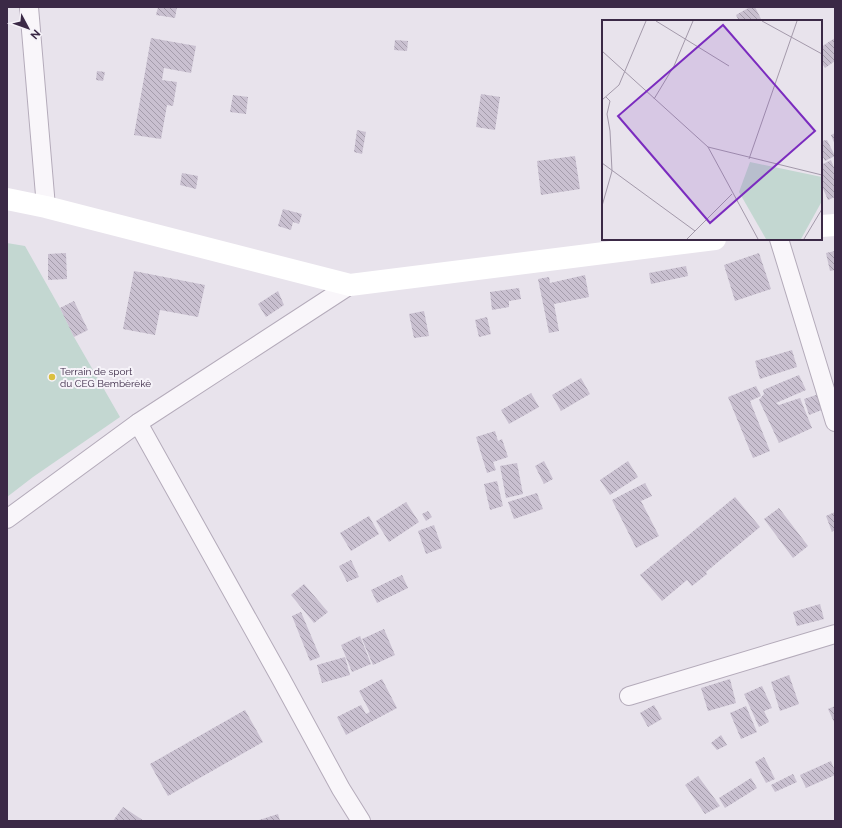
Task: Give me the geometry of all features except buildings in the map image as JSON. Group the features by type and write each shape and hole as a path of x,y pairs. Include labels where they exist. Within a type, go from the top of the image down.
{"main road":[{"path":"7,199 46,207 350,285 707,240"},
{"path":"822,226 835,225"}],"street":[{"path":"29,7 46,207"},
{"path":"779,240 835,422"},
{"path":"7,519 138,423 350,285"},
{"path":"138,423 341,789 361,821"},
{"path":"629,696 835,634"}],"shaded area":[{"name":"Terrain de sport du CEG Bembèrèkè","path":"7,243 25,246 60,308 74,337 120,417 33,477 7,497"}],"place":[{"name":"Terrain de sport du CEG Bembèrèkè","path":"52,377"}]}
